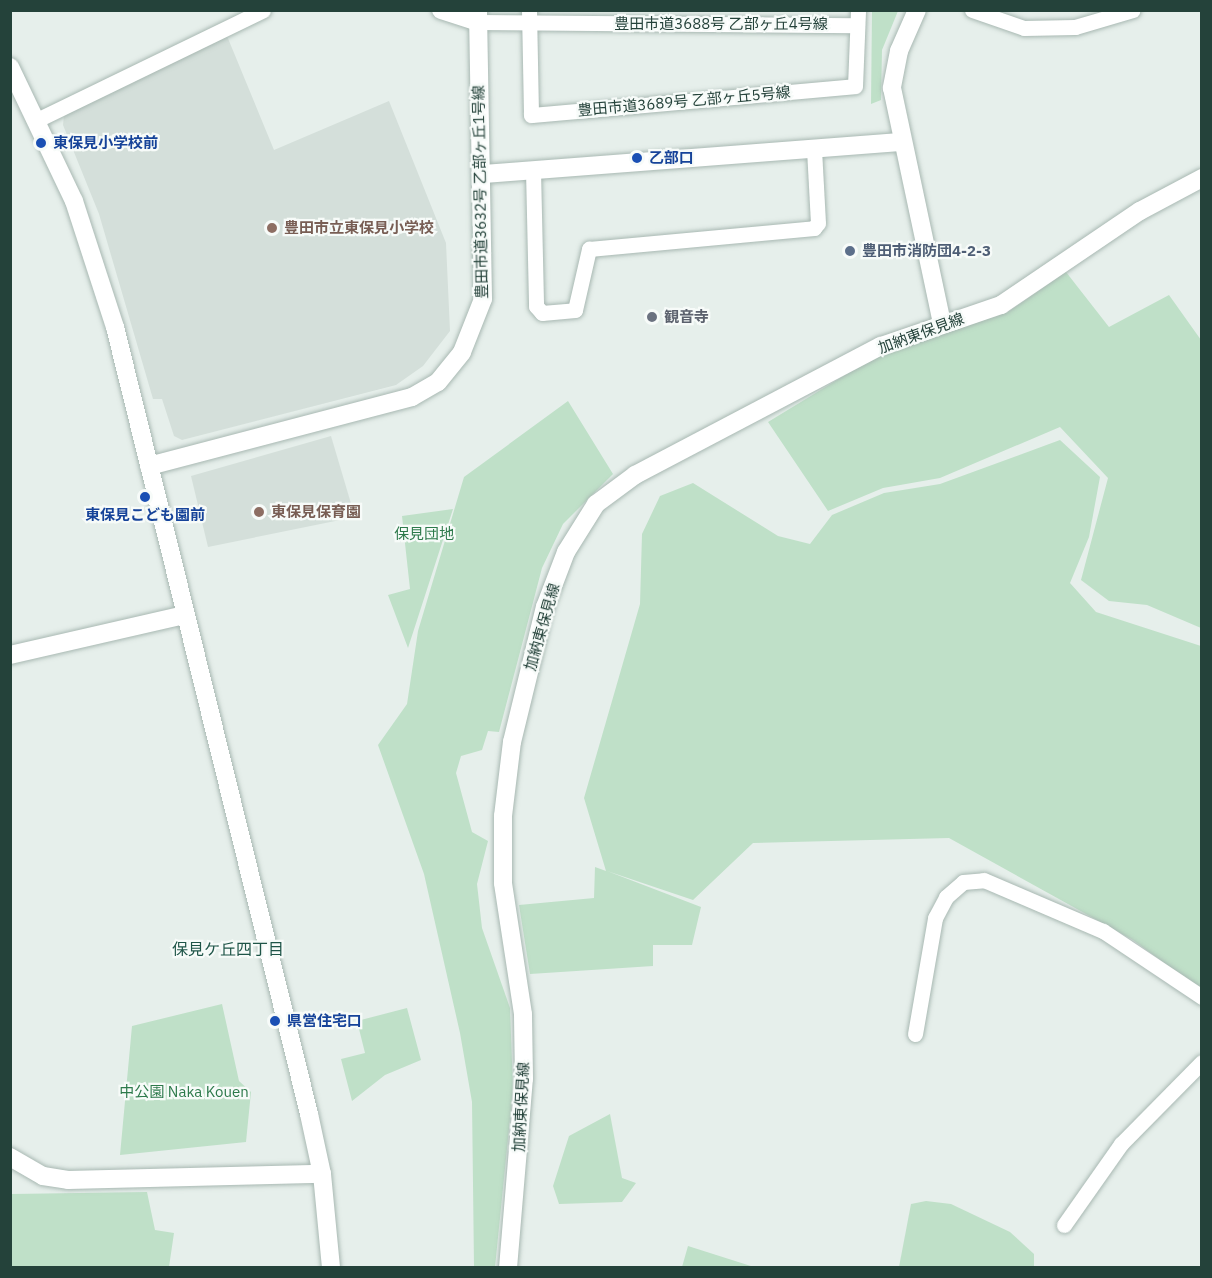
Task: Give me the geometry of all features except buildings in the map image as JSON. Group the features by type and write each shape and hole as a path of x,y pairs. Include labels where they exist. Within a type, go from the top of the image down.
{"street":[{"path":"39,119 263,10"},
{"path":"441,10 478,16"},
{"path":"917,10 899,51 892,88 942,323"},
{"path":"972,10 1024,28 1075,27 1133,10"},
{"name":"豊田市道3688号 乙部ヶ丘4号線","path":"478,16 857,18"},
{"name":"豊田市道3632号 乙部ヶ丘1号線","path":"149,466 384,407 438,382 475,330 483,299 483,174 478,16"},
{"name":"豊田市道3689号 乙部ヶ丘5号線","path":"529,17 531,115 855,86 857,18"},
{"path":"10,67 39,119 103,285 322,1174 331,1268"},
{"path":"483,174 902,142"},
{"path":"533,170 536,306 542,313 575,310 589,249 814,228 818,223 814,149"},
{"name":"加納東保見線","path":"508,1268 524,1079 523,1014 503,883 503,816 512,742 545,607 566,552 596,504 635,475 881,346 942,323 1001,305 1140,211 1202,177"},
{"path":"10,655 185,615"},
{"path":"915,1034 934,918 946,897 963,882 984,880 1103,931 1202,998"},
{"path":"1064,1225 1121,1144 1202,1062"},
{"path":"10,1157 43,1176 68,1180 322,1174"}],"shaded area":[{"name":"豊田市立東保見小学校","path":"227,36 274,150 389,101 446,243 450,331 423,366 396,385 182,440 174,436 162,399 153,399 99,214 63,125 64,115"},
{"path":"331,436 355,517 208,547 191,476"}],"green space":[{"path":"872,11 898,11 882,50 881,100 871,104"},
{"path":"1066,272 1109,327 1169,295 1201,340 1201,628 1147,605 1109,601 1081,580 1108,478 1060,427 940,478 883,488 828,511 768,422 883,352 1008,312"},
{"path":"568,401 613,474 563,524 542,568 499,732 488,731 482,750 461,756 456,773 472,832 488,841 477,884 482,928 510,1008 513,1089 495,1267 474,1267 472,1102 460,1033 424,874 378,745 407,704 418,631 464,477"},
{"path":"1060,440 1100,477 1089,537 1070,583 1096,612 1201,646 1201,990 1133,940 949,838 753,843 693,900 607,871 701,907 692,945 653,945 653,966 530,974 519,905 594,898 595,867 606,871 584,798 640,604 642,534 660,496 693,483 778,536 810,544 832,515 884,493 940,484"},
{"name":"保見団地","path":"453,509 408,648 388,595 410,589 402,516"},
{"name":"中公園 Naka Kouen","path":"222,1004 239,1081 251,1092 246,1142 120,1155 132,1026"},
{"path":"407,1008 421,1060 385,1075 352,1101 341,1059 365,1053 357,1021"},
{"path":"610,1114 622,1178 636,1183 622,1202 559,1204 553,1186 569,1136"},
{"path":"147,1192 155,1230 174,1233 169,1267 11,1267 11,1194"},
{"path":"926,1201 951,1204 1010,1232 1034,1254 1034,1267 899,1267 911,1204"},
{"path":"688,1246 754,1267 682,1267"}],"place":[{"name":"東保見小学校前","path":"41,143"},
{"name":"乙部口","path":"637,158"},
{"name":"豊田市立東保見小学校","path":"272,228"},
{"name":"豊田市消防団4-2-3","path":"850,251"},
{"name":"観音寺","path":"652,317"},
{"name":"東保見こども園前","path":"145,497"},
{"name":"東保見保育園","path":"259,512"},
{"name":"県営住宅口","path":"275,1021"}],"district":[{"name":"保見ケ丘四丁目","path":"228,949"}]}
